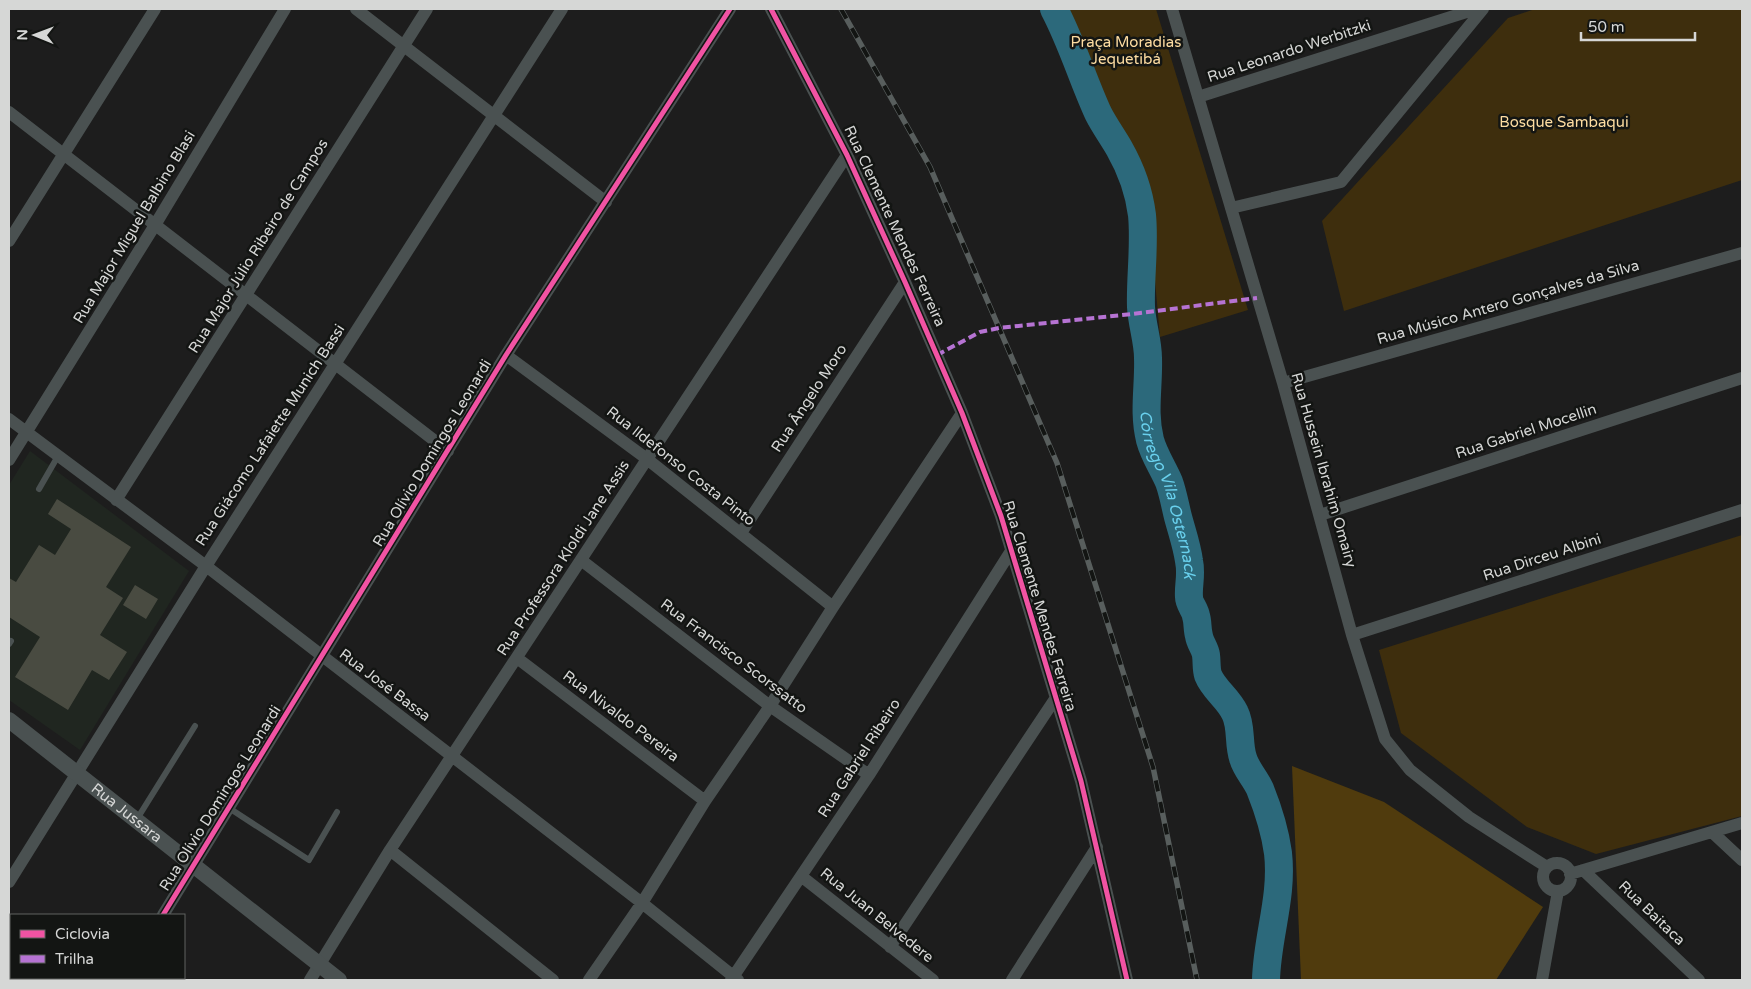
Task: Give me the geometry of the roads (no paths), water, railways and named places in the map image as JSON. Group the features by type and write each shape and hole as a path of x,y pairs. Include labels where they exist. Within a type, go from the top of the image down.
{"street":[{"path":"9,241 155,9"},
{"name":"Rua Major Miguel Balbino Blasi","path":"9,460 155,225 285,9"},
{"path":"356,9 606,202"},
{"name":"Rua Major Júlio Ribeiro de Campos","path":"116,500 427,9"},
{"name":"Rua Giácomo Lafaiette Munich Bassi","path":"9,882 206,566 562,9"},
{"name":"Rua Olívio Domingos Leonardi","path":"164,914 506,355 730,9"},
{"name":"Rua Clemente Mendes Ferreira","path":"771,9 847,156 905,282 962,413 1000,516 1081,781 1127,980"},
{"name":"Rua Hussein Ibrahim Omairy","path":"1172,9 1283,382 1352,635 1385,739 1410,770 1469,817 1548,867"},
{"name":"Rua Leonardo Werbitzki","path":"1198,97 1476,9"},
{"path":"1231,208 1341,182 1483,9"},
{"path":"9,112 448,451"},
{"name":"Rua Professora Kloldi Jane Assis","path":"310,980 390,850 847,156"},
{"name":"Rua Músico Antero Gonçalves da Silva","path":"1283,382 1742,253"},
{"name":"Rua Ângelo Moro","path":"741,533 905,282"},
{"name":"Rua Ildefonso Costa Pinto","path":"506,355 647,459 833,607"},
{"name":"Rua Gabriel Mocellin","path":"1320,515 1742,378"},
{"path":"589,980 642,903 705,801 770,706 833,607 962,413"},
{"name":"Rua José Bassa","path":"9,419 206,566 452,756 642,903 734,979"},
{"name":"Rua Dirceu Albini","path":"1352,635 1742,510"},
{"name":"Rua Gabriel Ribeiro","path":"734,979 869,775 1011,551"},
{"name":"Rua Francisco Scorssatto","path":"581,560 770,706 869,775"},
{"name":"Rua Nivaldo Pereira","path":"517,658 705,801"},
{"path":"890,947 1055,700"},
{"name":"Rua Jussara","path":"9,720 338,980"},
{"path":"1570,874 1742,823"},
{"path":"1712,832 1742,860"},
{"path":"1012,980 1097,847"},
{"path":"390,850 553,980"},
{"path":"1561,864 1570,874 1569,883 1563,890 1558,891 1546,885 1544,876 1551,865 1561,864"},
{"name":"Rua Baitaca","path":"1583,870 1699,980"},
{"name":"Rua Juan Belvedere","path":"801,876 933,980"},
{"path":"1542,980 1558,891"}],"lane":[{"path":"38,489 58,456"},
{"path":"136,820 195,726"},
{"path":"229,808 309,860 337,812"}],"waterway":[{"name":"Córrego Vila Osternack","path":"1054,9 1098,113 1127,164 1139,197 1143,227 1141,307 1148,352 1147,409 1150,440 1172,490 1186,544 1190,566 1189,600 1195,613 1200,639 1205,652 1208,675 1235,713 1243,758 1266,804 1277,845 1279,869 1277,901 1266,980"}],"railway":[{"path":"841,9 930,167 1057,463 1153,767 1197,980"}],"park label":[{"name":"Praça Moradias Jequetibá","path":"1126,50"},
{"name":"Bosque Sambaqui","path":"1564,122"}]}
